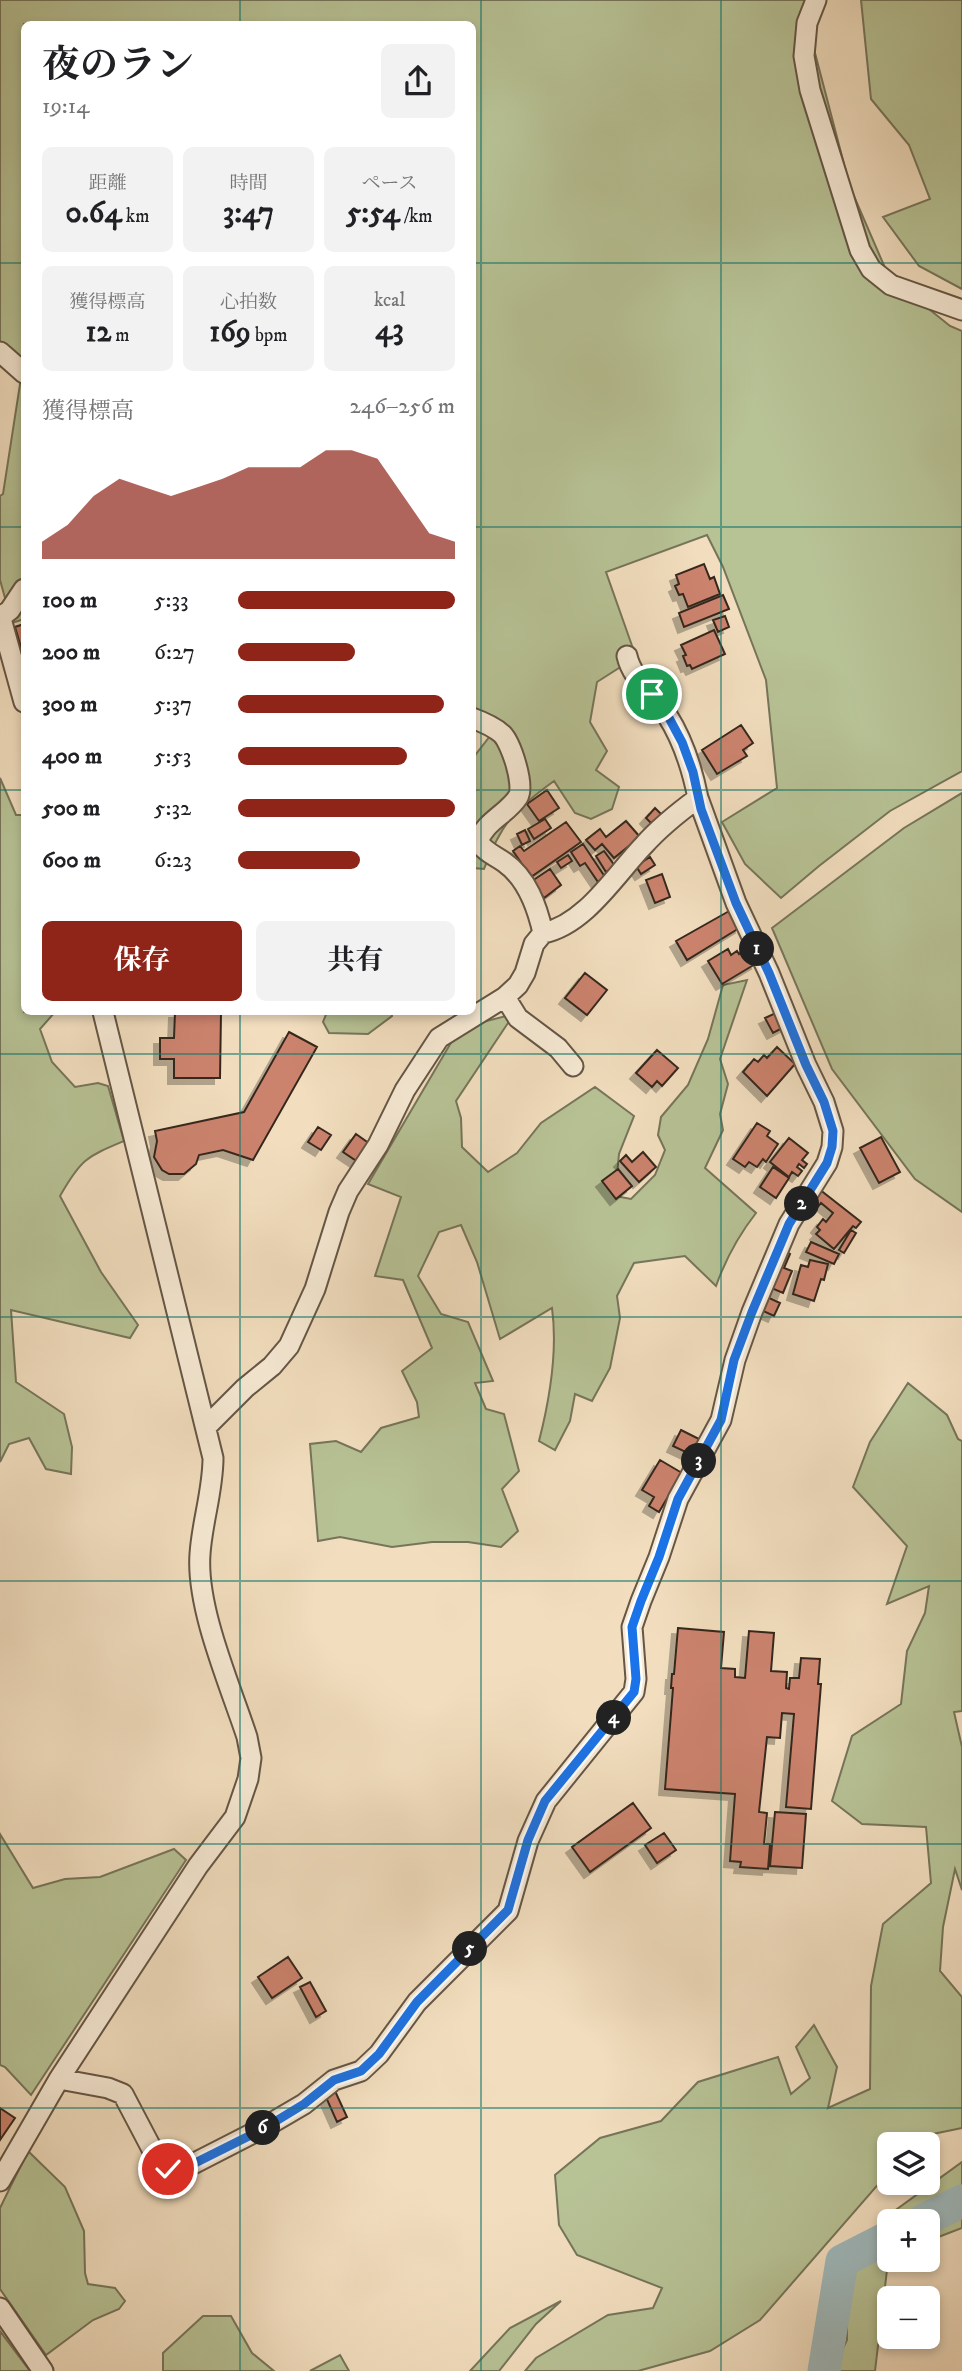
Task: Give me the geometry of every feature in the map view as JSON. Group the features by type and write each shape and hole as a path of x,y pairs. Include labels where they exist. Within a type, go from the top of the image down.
{"street":[{"path":"816,0 807,23 804,56 810,90 860,250 871,269 891,285 962,310"},
{"path":"0,352 21,370"},
{"path":"21,594 10,610 0,616 21,691"},
{"path":"58,2080 108,2088 123,2094 153,2153 168,2169 185,2168 197,2162 293,2110 334,2080 361,2071 379,2054 417,2002 508,1910 528,1840 545,1801 634,1692 636,1679 632,1627 641,1601 678,1499 721,1420 734,1360 789,1224 827,1163 833,1131 824,1102 736,903 698,798 693,772 682,742 667,714 630,669 626,656"},
{"path":"476,719 503,735 510,747 521,784 518,796 481,833 478,842 484,851 514,870 537,908 543,933"},
{"path":"206,1427 245,1388 272,1366 289,1346 315,1289 348,1191 377,1144 405,1090 439,1038 505,998 518,985 534,944 543,933 554,931 572,921 607,888 644,845 677,813 698,798"},
{"path":"505,998 518,1018 558,1048 573,1066"},
{"path":"0,2180 58,2080 198,1866 235,1817 248,1779 251,1758 247,1737 202,1600 200,1555 213,1481 213,1458 104,1015"},
{"path":"0,2308 43,2371"}],"green space":[{"path":"0,0 809,0 809,30 850,187 889,277 950,326 962,331 962,771 890,811 781,898 745,864 722,822 777,788 766,680 723,567 707,535 606,572 636,657 597,682 590,722 607,751 596,770 619,787 612,809 591,819 575,813 554,781 519,809 497,839 484,869 476,868 476,754 493,732 476,724 476,21 21,21 21,363 0,345"},
{"path":"861,0 962,0 962,289 919,266 883,217 930,199 909,145 871,99"},
{"path":"21,378 21,620 12,623 0,580 0,496 3,494"},
{"path":"0,778 16,815 21,815 21,1015 52,1015 40,1029 52,1062 75,1087 98,1083 108,1086 124,1141 101,1151 79,1167 60,1196 101,1272 138,1325 130,1338 11,1310 16,1382 64,1414 72,1447 71,1474 46,1469 29,1438 9,1444 0,1462"},
{"path":"962,793 962,1212 915,1179 832,1069 772,928 904,828"},
{"path":"747,980 720,1059 728,1084 720,1114 723,1130 705,1168 756,1213 733,1248 716,1286 685,1256 634,1263 617,1296 620,1318 610,1368 592,1401 575,1394 570,1421 555,1450 539,1441 552,1375 552,1308 500,1339 477,1262 461,1225 439,1232 418,1276 441,1314 468,1322 493,1381 475,1383 486,1409 504,1414 519,1471 502,1489 518,1531 501,1547 468,1542 432,1542 392,1547 340,1537 318,1541 310,1444 336,1441 361,1452 381,1428 419,1417 417,1402 402,1371 432,1348 403,1280 375,1276 401,1197 368,1184 452,1041 479,1023 514,1014 456,1101 461,1118 462,1147 488,1172 517,1153 541,1123 595,1087 634,1116 619,1154 615,1196 631,1199 655,1175 665,1150 658,1135 661,1117 688,1085 708,1039 723,985"},
{"path":"326,1015 392,1016 368,1034 329,1033 323,1022"},
{"path":"908,1383 947,1415 958,1439 962,1441 962,1711 954,1712 962,1747 962,1890 955,1869 943,1927 940,1971 962,1997 962,2128 940,2133 877,2132 877,2186 760,2320 710,2351 638,2371 525,2371 536,2358 608,2315 653,2308 662,2288 577,2255 559,2225 555,2175 600,2138 661,2121 698,2082 778,2057 791,2094 810,2078 796,2047 814,2025 837,2067 828,2108 870,2089 871,1986 883,1924 931,1883 926,1827 862,1824 832,1801 852,1736 901,1704 907,1651 925,1613 929,1586 887,1604 907,1546 853,1487 870,1442"},
{"path":"0,1834 33,1888 65,1879 100,1877 174,1849 186,1860 31,2095 0,2065"},
{"path":"28,2151 65,2187 84,2231 85,2273 88,2284 115,2288 125,2301 119,2309 93,2320 46,2355 0,2289 0,2208"},
{"path":"962,2162 962,2228 940,2236 940,2209 897,2209 916,2195 940,2195 940,2178"},
{"path":"877,2230 877,2272 887,2272 885,2286 877,2286 875,2371 832,2371 847,2340 847,2274"},
{"path":"561,2301 536,2324 499,2371 470,2371 510,2328"},
{"path":"203,2316 231,2316 252,2353 274,2371 163,2371 163,2353"},
{"path":"0,2331 30,2371 0,2371"},
{"path":"340,2355 349,2371 310,2371"}],"building":[{"path":"704,564 710,579 714,577 720,594 688,607 683,594 679,595 675,586 679,584 676,575"},
{"path":"723,595 729,609 684,627 679,613"},
{"path":"725,616 729,627 718,632 713,620"},
{"path":"21,625 21,647 15,627"},
{"path":"714,630 725,654 692,669 690,665 687,666 681,645"},
{"path":"741,725 753,743 743,750 747,756 717,774 702,750"},
{"path":"547,790 559,808 539,821 527,804"},
{"path":"655,808 664,817 654,826 646,818"},
{"path":"545,819 551,828 534,839 528,829"},
{"path":"626,821 640,837 614,858 602,844 595,850 586,840 600,829 606,837"},
{"path":"566,822 581,842 531,877 513,851 520,846 524,851"},
{"path":"525,830 530,841 522,845 517,834"},
{"path":"583,844 605,877 598,882 585,863 580,866 571,852"},
{"path":"604,851 615,866 606,872 596,856"},
{"path":"568,855 572,861 561,868 557,862"},
{"path":"650,857 655,865 641,874 636,866"},
{"path":"550,869 561,885 544,898 532,881"},
{"path":"662,874 670,897 655,903 646,880"},
{"path":"731,910 741,927 687,960 676,941"},
{"path":"748,948 757,963 722,984 708,961 728,949 731,955 737,951 739,954"},
{"path":"585,973 607,990 587,1015 565,998"},
{"path":"778,1012 786,1026 773,1033 765,1018"},
{"path":"175,1015 221,1015 220,1078 174,1078 174,1059 160,1059 160,1038 174,1038"},
{"path":"289,1032 317,1047 253,1160 223,1150 199,1155 196,1164 184,1174 169,1174 162,1170 154,1157 157,1141 155,1131 244,1112"},
{"path":"777,1047 795,1064 767,1096 743,1072 754,1059 758,1062 764,1055 767,1058"},
{"path":"657,1050 678,1068 662,1086 657,1081 652,1087 636,1073"},
{"path":"757,1123 770,1131 767,1136 778,1144 766,1162 763,1159 757,1167 749,1162 745,1167 733,1159"},
{"path":"318,1127 331,1135 321,1150 308,1142"},
{"path":"356,1134 370,1144 358,1162 343,1152"},
{"path":"881,1137 900,1172 879,1183 860,1148"},
{"path":"789,1138 808,1153 802,1160 807,1164 804,1168 799,1164 797,1167 802,1171 798,1176 792,1172 789,1177 770,1162"},
{"path":"643,1152 656,1167 639,1182 620,1161 626,1155 632,1162"},
{"path":"773,1167 789,1178 776,1198 760,1187"},
{"path":"618,1169 632,1186 616,1199 602,1181"},
{"path":"819,1189 861,1222 856,1228 853,1226 834,1249 816,1234 823,1219 826,1222 833,1213 821,1203 816,1209 808,1203"},
{"path":"851,1230 856,1233 844,1253 839,1250"},
{"path":"811,1242 839,1254 834,1264 806,1252"},
{"path":"784,1251 790,1254 784,1268 792,1271 783,1293 769,1287"},
{"path":"810,1260 828,1264 814,1301 793,1294 801,1265 808,1267"},
{"path":"765,1296 780,1303 774,1316 759,1309"},
{"path":"681,1430 701,1440 694,1456 673,1446"},
{"path":"660,1460 682,1473 659,1512 649,1506 654,1497 642,1490"},
{"path":"678,1628 724,1632 721,1668 735,1669 735,1677 745,1678 749,1631 774,1633 771,1671 787,1672 786,1688 789,1689 790,1678 799,1678 801,1658 820,1659 818,1684 821,1684 811,1809 786,1807 794,1714 782,1713 780,1738 767,1737 759,1812 767,1813 764,1844 770,1844 768,1869 740,1867 741,1862 730,1861 735,1794 665,1789 672,1674"},
{"path":"633,1803 651,1828 590,1872 572,1847"},
{"path":"775,1812 806,1814 802,1868 770,1866"},
{"path":"664,1833 676,1850 657,1863 645,1845"},
{"path":"288,1957 302,1978 272,1998 258,1977"},
{"path":"310,1982 326,2011 316,2017 300,1987"},
{"path":"335,2091 347,2117 337,2122 325,2095"},
{"path":"0,2108 15,2118 0,2140"}],"waterway":[{"path":"940,2212 962,2201"},
{"path":"824,2371 842,2261 877,2243"}],"route":[{"path":"168,2169 185,2168 263,2129 304,2104 334,2080 361,2071 379,2054 417,2002 508,1910 528,1840 545,1801 634,1692 636,1679 632,1627 678,1499 721,1420 734,1360 789,1224 827,1163 833,1131 824,1102 736,903 701,809 693,772 682,742 667,714 652,694"}]}
